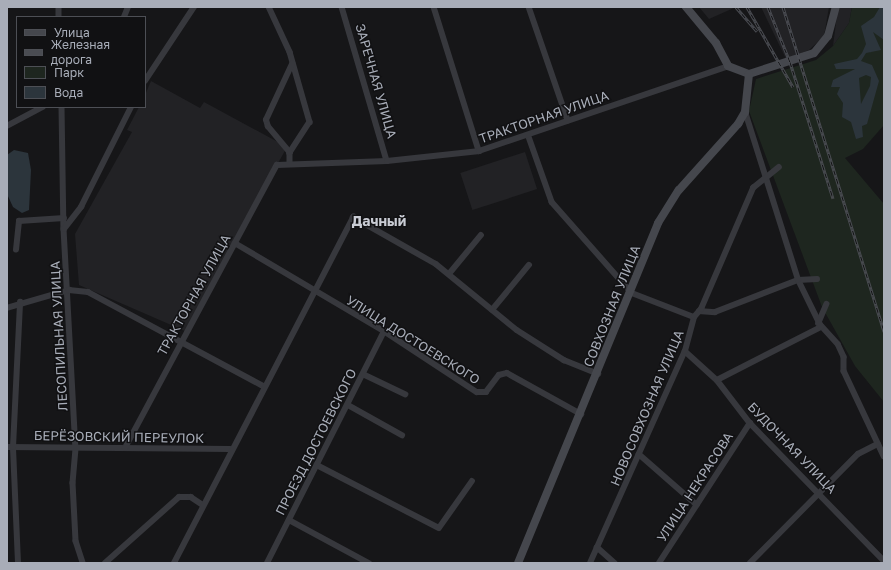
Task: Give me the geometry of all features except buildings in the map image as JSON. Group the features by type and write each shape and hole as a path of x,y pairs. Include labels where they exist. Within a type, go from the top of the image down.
{"street":[{"path":"146,79 194,7"},
{"path":"269,7 292,64 310,122 290,153 290,163"},
{"name":"ЗАРЕЧНАЯ УЛИЦА","path":"342,7 387,161"},
{"path":"434,7 479,151"},
{"path":"529,7 568,120"},
{"path":"686,7 716,43 728,66 749,74 814,53 828,36 836,7"},
{"path":"290,153 268,127 266,120 292,64"},
{"name":"ТРАКТОРНАЯ УЛИЦА","path":"125,448 181,340 235,243 270,174 277,165 290,163 387,161 479,151 529,137 568,120 728,66"},
{"path":"749,74 745,112 798,280 821,327 838,344 844,357 844,371 884,456"},
{"path":"7,126 40,108"},
{"name":"ЛЕСОПИЛЬНАЯ УЛИЦА","path":"62,108 64,229 69,290 76,449 73,483 76,541 83,563"},
{"path":"64,229 77,212 130,108"},
{"name":"СОВХОЗНАЯ УЛИЦА","path":"518,563 668,204 745,112"},
{"path":"529,137 552,202 632,292 694,317"},
{"path":"764,176 779,167"},
{"name":"НОВОСОВХОЗНАЯ УЛИЦА","path":"590,563 685,351 694,317 699,311 754,188 764,176"},
{"path":"16,250 19,221 64,216 77,212"},
{"path":"174,563 230,449 353,216 450,274 492,310 564,360 598,374"},
{"path":"450,274 481,235"},
{"name":"УЛИЦА ДОСТОЕВСКОГО","path":"235,243 312,292 384,331 480,394 486,392 499,375 507,373 581,414"},
{"path":"492,310 529,265"},
{"path":"699,311 715,312 798,280 817,278"},
{"path":"7,308 20,302 69,290 88,292 181,340 263,386"},
{"path":"18,563 10,447 20,302"},
{"path":"821,327 820,319 827,304"},
{"path":"717,380 821,327"},
{"name":"ПРОЕЗД ДОСТОЕВСКОГО","path":"267,563 384,331"},
{"name":"БУДОЧНАЯ УЛИЦА","path":"685,351 717,380 750,423 884,560"},
{"path":"363,374 405,394"},
{"path":"348,405 402,435"},
{"name":"УЛИЦА НЕКРАСОВА","path":"659,563 750,423"},
{"path":"754,562 858,454 878,444"},
{"name":"БЕРЁЗОВСКИЙ ПЕРЕУЛОК","path":"10,447 76,449 230,449"},
{"path":"639,454 696,505"},
{"path":"317,465 439,528 472,481"},
{"path":"105,563 179,497 191,497 203,505"},
{"path":"289,520 370,563"},
{"path":"598,547 615,563"}],"shaded area":[{"path":"699,7 736,7 709,19"},
{"path":"761,7 829,7 824,36 809,50 786,59"},
{"path":"838,7 852,7 849,23 833,46"},
{"path":"151,81 200,108 204,102 287,147 185,331 79,285 75,234 132,132 127,130 138,108 146,108 146,93"},
{"path":"525,152 537,189 472,210 460,173"}],"green space":[{"path":"852,7 884,7 884,125 863,149 845,158 884,204 884,402 855,366 822,307 749,111 756,79 816,60 833,46 849,23"}],"water":[{"path":"880,7 884,7 884,40 873,32 881,50 866,53 861,61 872,65 879,81 867,124 862,126 863,137 856,139 851,122 842,117 843,103 837,94 840,87 831,87 833,80 855,69 836,69 834,64 857,59 862,53 866,44 861,26 874,17","holes":["866,75 871,77 870,86 861,104 859,78"]},
{"path":"14,150 28,153 31,170 29,210 22,213 13,207 7,194 7,155"}],"railway":[{"path":"736,7 757,31"},
{"path":"747,7 793,87"},
{"path":"768,7 790,62 833,198"},
{"path":"783,7 884,332"}],"district":[{"name":"Дачный","path":"379,221"}]}
